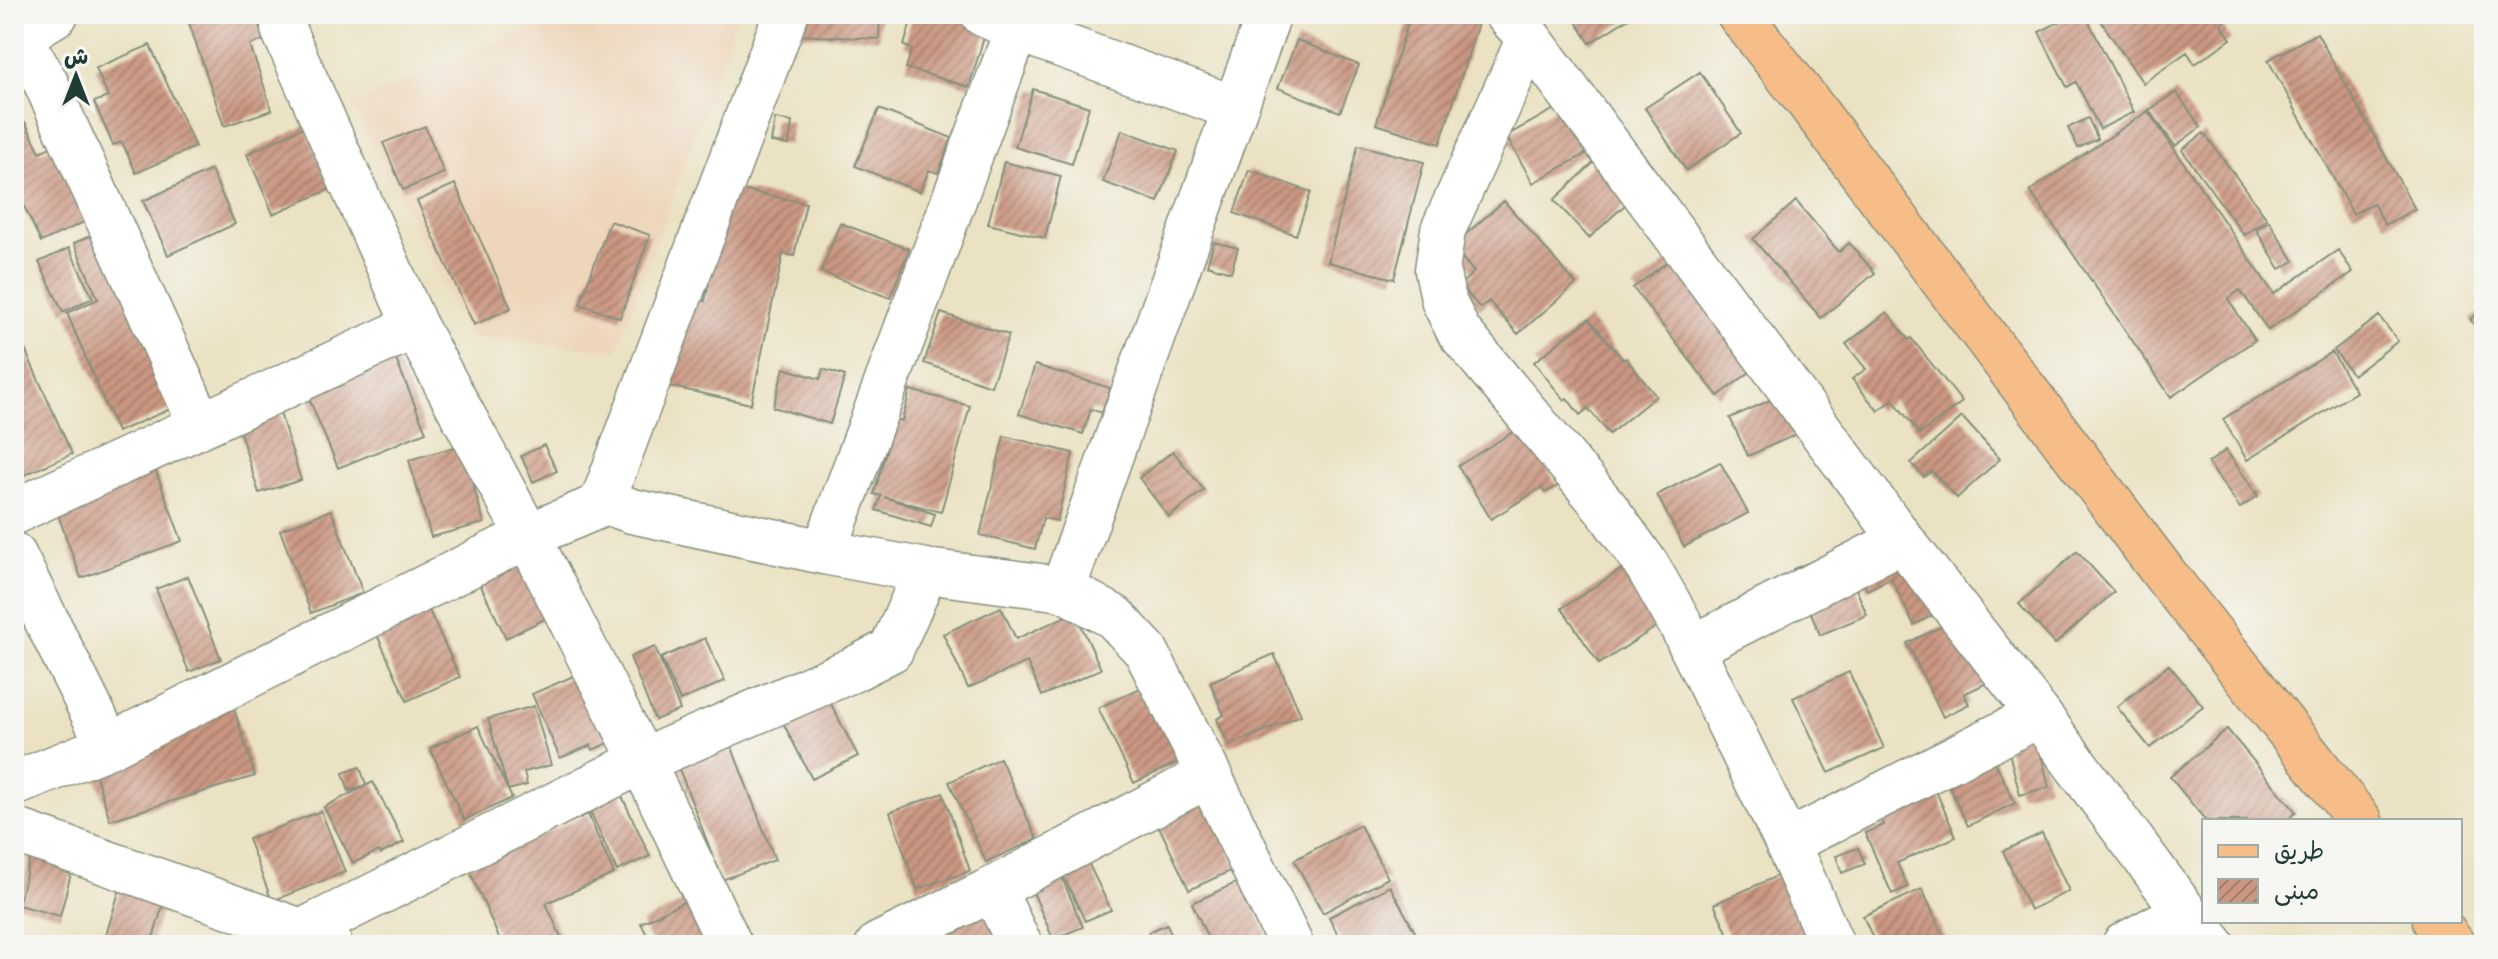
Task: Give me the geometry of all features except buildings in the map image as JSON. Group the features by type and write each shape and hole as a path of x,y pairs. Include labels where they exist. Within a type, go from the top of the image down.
{"main road":[{"path":"1739,14 2166,576 2358,819"},
{"path":"2436,923 2453,945"}],"street":[{"path":"56,14 17,39 45,81 201,425"},
{"path":"285,14 283,29 415,326 528,536 642,761 730,945"},
{"path":"601,505 786,14"},
{"path":"1063,589 1269,14"},
{"path":"824,552 1000,21 1234,108"},
{"path":"1518,26 1902,540 2213,945"},
{"path":"1518,26 1443,230 1437,270 1444,302 1459,332 1606,508 1648,567 1692,648 1787,843 1832,945"},
{"path":"14,512 415,326"},
{"path":"14,784 109,746 528,536 601,505 612,504 632,511 824,552 926,571 1063,589 1114,617 1146,651 1291,945"},
{"path":"1692,648 1902,540"},
{"path":"14,555 109,746"},
{"path":"14,830 321,938 642,761 891,650 926,571"},
{"path":"1787,843 2039,715"},
{"path":"878,945 993,889 1209,775"},
{"path":"993,889 1020,945"},
{"path":"2124,945 2185,912"}],"shaded area":[{"path":"562,14 739,14 617,350 471,338 352,105"}]}
